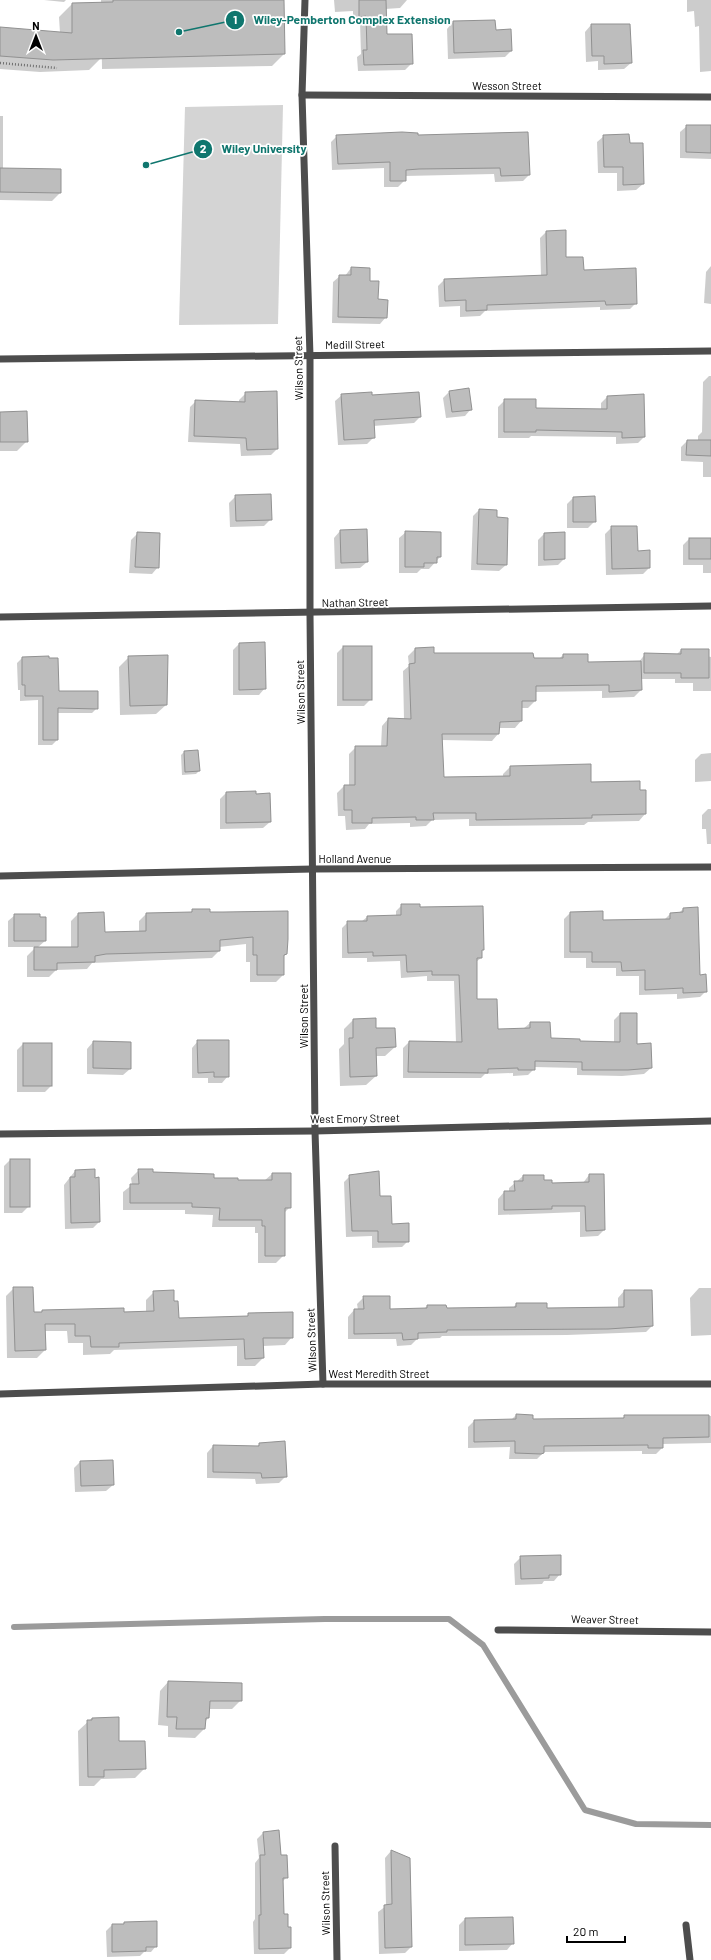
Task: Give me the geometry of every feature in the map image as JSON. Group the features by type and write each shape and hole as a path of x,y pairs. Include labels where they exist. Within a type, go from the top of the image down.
{"street":[{"name":"Wilson Street","path":"305,0 302,95 310,356 310,614 315,1130 323,1384"},
{"name":"Wesson Street","path":"302,95 711,97"},
{"name":"Medill Street","path":"0,359 711,350"},
{"name":"Nathan Street","path":"0,617 310,614 711,606"},
{"name":"Holland Avenue","path":"0,876 313,869 711,867"},
{"name":"West Emory Street","path":"0,1134 315,1130 711,1121"},
{"name":"West Meredith Street","path":"0,1394 323,1384 711,1384"},
{"name":"Weaver Street","path":"498,1630 711,1632"},
{"name":"Wilson Street","path":"334,1846 336,1960"},
{"path":"686,1925 690,1960"}],"path":[{"path":"0,62 57,68"}],"shaded area":[{"path":"283,105 278,324 179,325 185,107"}],"building":[{"path":"113,0 284,0 285,54 53,60 0,56 0,27 72,33 72,3 113,2"},
{"path":"359,0 386,0 387,34 412,34 413,64 364,65 363,50 367,50 366,16 359,17"},
{"path":"495,20 496,30 511,29 512,51 454,53 453,21"},
{"path":"591,24 630,24 632,63 604,64 604,56 592,56"},
{"path":"686,125 711,125 711,153 686,152"},
{"path":"402,132 418,133 418,135 528,132 530,175 501,176 500,168 419,169 406,170 406,181 390,181 390,162 338,164 336,135"},
{"path":"629,134 630,143 643,143 644,184 623,185 623,167 604,167 603,135"},
{"path":"0,168 61,169 61,193 0,192"},
{"path":"566,230 566,257 583,257 584,270 636,268 637,304 606,305 605,301 487,305 487,310 466,311 466,300 445,301 444,279 547,275 546,231"},
{"path":"351,267 370,268 370,281 379,281 378,299 388,300 387,318 338,317 339,275 351,275"},
{"path":"469,388 472,410 452,412 449,391"},
{"path":"277,391 278,449 247,450 246,438 194,436 195,400 245,402 245,392"},
{"path":"372,392 372,395 419,392 421,417 374,420 375,438 344,440 341,394"},
{"path":"644,394 645,437 622,438 622,432 536,430 536,432 504,432 504,399 536,399 536,408 607,409 607,396"},
{"path":"27,411 28,442 0,442 0,412"},
{"path":"687,440 711,440 711,456 686,455"},
{"path":"271,494 272,520 236,521 235,495"},
{"path":"595,496 596,522 573,522 573,497"},
{"path":"479,509 497,510 497,517 508,518 507,565 477,564"},
{"path":"611,526 637,526 638,551 650,550 650,568 612,569"},
{"path":"367,529 368,562 341,563 340,530"},
{"path":"405,531 441,532 441,557 437,557 437,563 424,563 424,567 405,567"},
{"path":"137,532 160,533 159,568 135,567"},
{"path":"565,532 565,559 544,560 544,533"},
{"path":"689,538 711,538 711,559 689,559"},
{"path":"265,642 266,689 239,690 239,643"},
{"path":"343,646 372,646 372,700 343,700"},
{"path":"434,647 434,653 533,653 534,658 563,658 563,654 588,654 588,662 641,661 642,690 609,692 609,685 536,686 536,701 522,701 522,721 500,722 499,734 442,734 444,777 510,776 510,766 591,764 591,782 640,781 640,790 646,790 646,814 592,815 592,818 476,820 476,813 433,813 434,820 416,820 416,817 372,818 372,823 352,823 352,810 344,810 344,785 355,785 355,746 387,746 388,718 411,719 409,664 415,663 415,648"},
{"path":"681,649 709,649 709,678 681,678 681,673 644,673 644,653 681,654"},
{"path":"168,655 167,705 130,706 128,656"},
{"path":"49,656 49,658 58,658 59,691 98,691 98,709 58,708 58,740 43,740 43,696 25,696 25,685 22,685 22,657"},
{"path":"198,750 200,771 185,772 184,751"},
{"path":"256,791 256,794 270,793 271,822 226,823 226,792"},
{"path":"401,904 420,904 420,907 483,906 484,950 482,950 482,958 477,958 477,999 497,999 498,1029 530,1028 530,1022 550,1022 551,1038 580,1039 580,1041 620,1042 620,1013 637,1013 637,1044 651,1043 652,1068 628,1070 582,1070 582,1062 535,1061 535,1070 518,1070 518,1068 488,1069 488,1073 408,1072 409,1041 462,1042 459,975 432,975 432,971 407,972 406,955 373,956 373,952 348,953 347,921 367,921 367,916 401,915"},
{"path":"698,907 700,975 706,974 707,992 683,993 683,988 645,990 645,970 622,971 621,962 592,962 592,952 570,952 570,912 603,911 603,920 670,919 670,913 683,912 683,908"},
{"path":"192,909 210,909 210,912 288,911 288,939 287,954 284,955 284,975 257,975 257,955 253,955 253,937 220,940 220,951 106,954 95,956 95,962 57,963 57,970 34,970 34,947 78,947 78,913 104,912 105,932 146,931 146,913 192,912"},
{"path":"14,914 40,914 40,917 46,917 46,941 14,941"},
{"path":"376,1018 376,1028 395,1028 396,1047 376,1048 377,1076 350,1077 349,1038 353,1038 353,1019"},
{"path":"197,1040 229,1040 229,1077 214,1077 214,1072 198,1073"},
{"path":"93,1041 131,1042 131,1069 93,1068"},
{"path":"23,1043 52,1043 52,1086 23,1086"},
{"path":"10,1159 30,1159 30,1207 10,1207"},
{"path":"95,1169 95,1178 99,1177 100,1222 71,1223 70,1177 75,1177 75,1170"},
{"path":"138,1169 153,1169 153,1172 214,1174 214,1178 238,1178 238,1180 272,1180 272,1173 291,1173 291,1208 285,1208 285,1256 265,1256 265,1226 262,1226 262,1220 219,1220 220,1208 192,1207 192,1203 130,1203 130,1184 139,1184"},
{"path":"379,1171 380,1196 391,1196 392,1224 409,1223 409,1242 378,1242 378,1231 352,1231 349,1175"},
{"path":"589,1174 604,1174 605,1230 586,1231 585,1206 552,1206 552,1209 504,1210 504,1191 515,1191 514,1181 523,1181 523,1175 544,1175 544,1180 552,1180 552,1183 589,1182"},
{"path":"13,1287 33,1287 34,1312 42,1312 42,1310 124,1308 124,1312 154,1311 153,1291 174,1290 174,1301 178,1301 179,1318 248,1316 248,1313 293,1312 293,1338 263,1338 264,1358 245,1359 244,1339 119,1343 119,1347 91,1347 90,1336 75,1336 75,1324 45,1324 46,1350 15,1351"},
{"path":"624,1290 652,1290 653,1326 608,1329 447,1330 447,1332 418,1333 418,1339 403,1340 402,1333 354,1334 354,1309 364,1309 363,1296 390,1296 390,1309 427,1308 427,1305 446,1305 447,1308 516,1307 516,1303 547,1303 547,1308 624,1307"},
{"path":"516,1414 533,1415 533,1419 624,1418 624,1415 709,1415 709,1437 663,1438 663,1448 648,1448 648,1445 544,1446 544,1453 541,1454 515,1453 515,1441 474,1442 474,1420 516,1419"},
{"path":"285,1441 287,1477 262,1478 261,1473 213,1472 213,1445 259,1446 259,1443"},
{"path":"113,1460 114,1485 81,1486 80,1461"},
{"path":"561,1555 561,1575 549,1575 549,1578 521,1579 520,1556"},
{"path":"168,1681 242,1683 242,1701 210,1701 209,1718 206,1718 205,1729 176,1729 177,1717 167,1717"},
{"path":"119,1717 119,1741 145,1741 146,1769 104,1770 104,1777 88,1777 87,1720 92,1720 92,1718"},
{"path":"279,1830 281,1855 287,1855 288,1878 283,1878 284,1914 288,1914 288,1927 291,1927 291,1948 259,1949 259,1915 261,1915 260,1855 265,1855 263,1832"},
{"path":"391,1850 410,1858 412,1947 385,1948 384,1905 392,1904"},
{"path":"513,1917 514,1944 465,1945 465,1918"},
{"path":"157,1921 157,1947 146,1947 146,1951 112,1952 112,1924"}],"waterway":[{"path":"14,1627 325,1619 449,1619 483,1645 585,1810 636,1824 711,1825"}],"place":[{"name":"Wiley-Pemberton Complex Extension","path":"179,32"},
{"name":"Wiley University","path":"146,165"}]}
